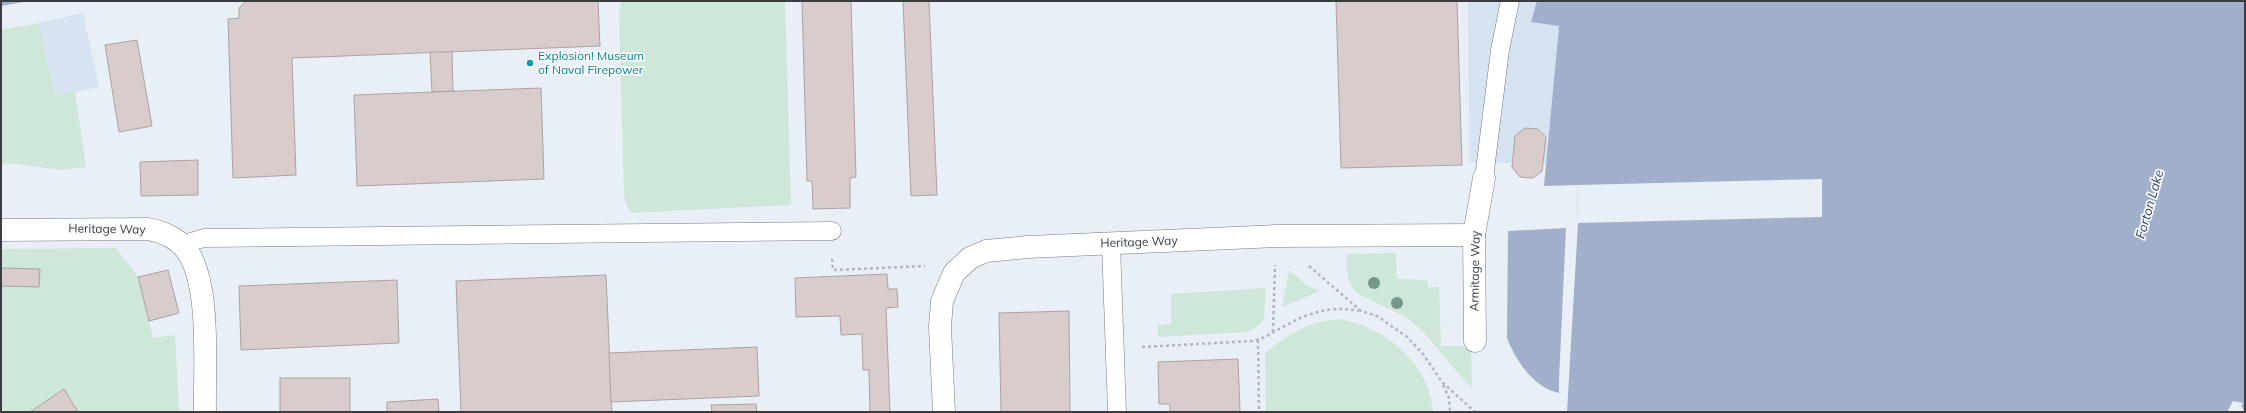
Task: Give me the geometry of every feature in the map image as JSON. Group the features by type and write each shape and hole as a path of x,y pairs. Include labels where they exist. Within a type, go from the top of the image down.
{"street":[{"name":"Armitage Way","path":"1475,341 1474,235 1484,178"},
{"name":"Heritage Way","path":"1,230 143,229 164,233 181,245 192,262 201,293 205,412"},
{"name":"Heritage Way","path":"944,412 940,327 942,301 949,281 961,265 970,258 986,251 1276,236 1474,235"}],"lane":[{"path":"1484,178 1500,50 1510,1"},
{"path":"181,245 204,238 832,231"},
{"path":"1111,244 1117,412"}],"path":[{"path":"832,231 833,270 961,265"},
{"path":"1276,236 1361,311"},
{"path":"1273,333 1276,236"},
{"path":"1115,349 1258,340 1315,311 1339,308 1361,311 1377,316 1407,337 1423,354 1442,382 1449,398 1450,412"},
{"path":"1258,340 1259,412"},
{"path":"1442,382 1475,412"}],"shaded area":[{"path":"1468,1 1537,1 1559,26 1546,164 1469,162"},
{"path":"83,13 99,87 55,96 39,23"}],"green space":[{"path":"621,1 785,1 791,205 631,213 624,195 619,13"},
{"path":"39,23 55,95 75,92 86,167 63,170 7,163 1,165 1,30"},
{"path":"116,248 138,277 153,338 175,335 179,412 1,412 1,249"},
{"path":"1396,253 1397,279 1427,280 1428,287 1439,287 1441,346 1471,346 1472,388 1425,334 1407,318 1361,295 1352,287 1347,271 1347,254"},
{"path":"1289,270 1308,286 1320,291 1282,307"},
{"path":"1266,288 1264,318 1260,324 1247,332 1158,337 1158,325 1171,324 1171,294"},
{"path":"1340,319 1373,330 1389,339 1402,350 1414,363 1423,378 1430,394 1433,412 1266,412 1265,353 1282,340 1309,325"}],"water":[{"path":"1,1 29,1 1,6"},
{"name":"Forton Lake","path":"1537,1 2245,1 2245,412 1567,412 1578,223 1577,185 1544,186 1559,26 1531,22"},
{"path":"1566,228 1559,393 1542,386 1527,372 1515,356 1507,338 1508,231"}],"pier":[{"path":"1822,179 1822,217 1578,223 1577,185"},
{"path":"2233,401 2243,403 2241,406 2245,412 2227,412"}],"building":[{"path":"246,1 598,1 600,46 292,58 296,175 233,178 228,19 239,18 239,8"},
{"path":"802,1 851,1 856,177 850,178 850,208 813,209 812,181 807,181"},
{"path":"903,1 929,1 937,195 911,196"},
{"path":"1336,1 1457,1 1462,165 1341,168"},
{"path":"137,40 152,126 119,132 105,45"},
{"path":"430,52 452,52 453,91 432,92"},
{"path":"541,88 544,179 357,186 354,95"},
{"path":"1525,128 1538,129 1546,137 1542,171 1533,178 1520,177 1512,167 1515,136"},
{"path":"198,160 198,195 141,196 140,162"},
{"path":"1,268 40,269 39,287 1,286"},
{"path":"168,270 179,313 149,321 138,277"},
{"path":"887,274 888,289 897,289 898,307 886,308 890,412 870,412 869,370 863,370 862,334 841,335 840,316 796,317 795,278"},
{"path":"606,275 612,412 461,412 456,281"},
{"path":"397,280 399,343 241,350 239,286"},
{"path":"1069,311 1070,412 1001,412 999,313"},
{"path":"757,347 759,396 611,402 609,353"},
{"path":"1238,359 1240,412 1170,412 1170,404 1159,404 1158,362"},
{"path":"280,378 350,378 350,412 280,412"},
{"path":"64,389 78,412 30,412"},
{"path":"438,399 439,412 387,412 387,402"},
{"path":"756,404 757,412 712,412 711,405"}],"place":[{"name":"Explosion! Museum of Naval Firepower","path":"530,63"}]}
